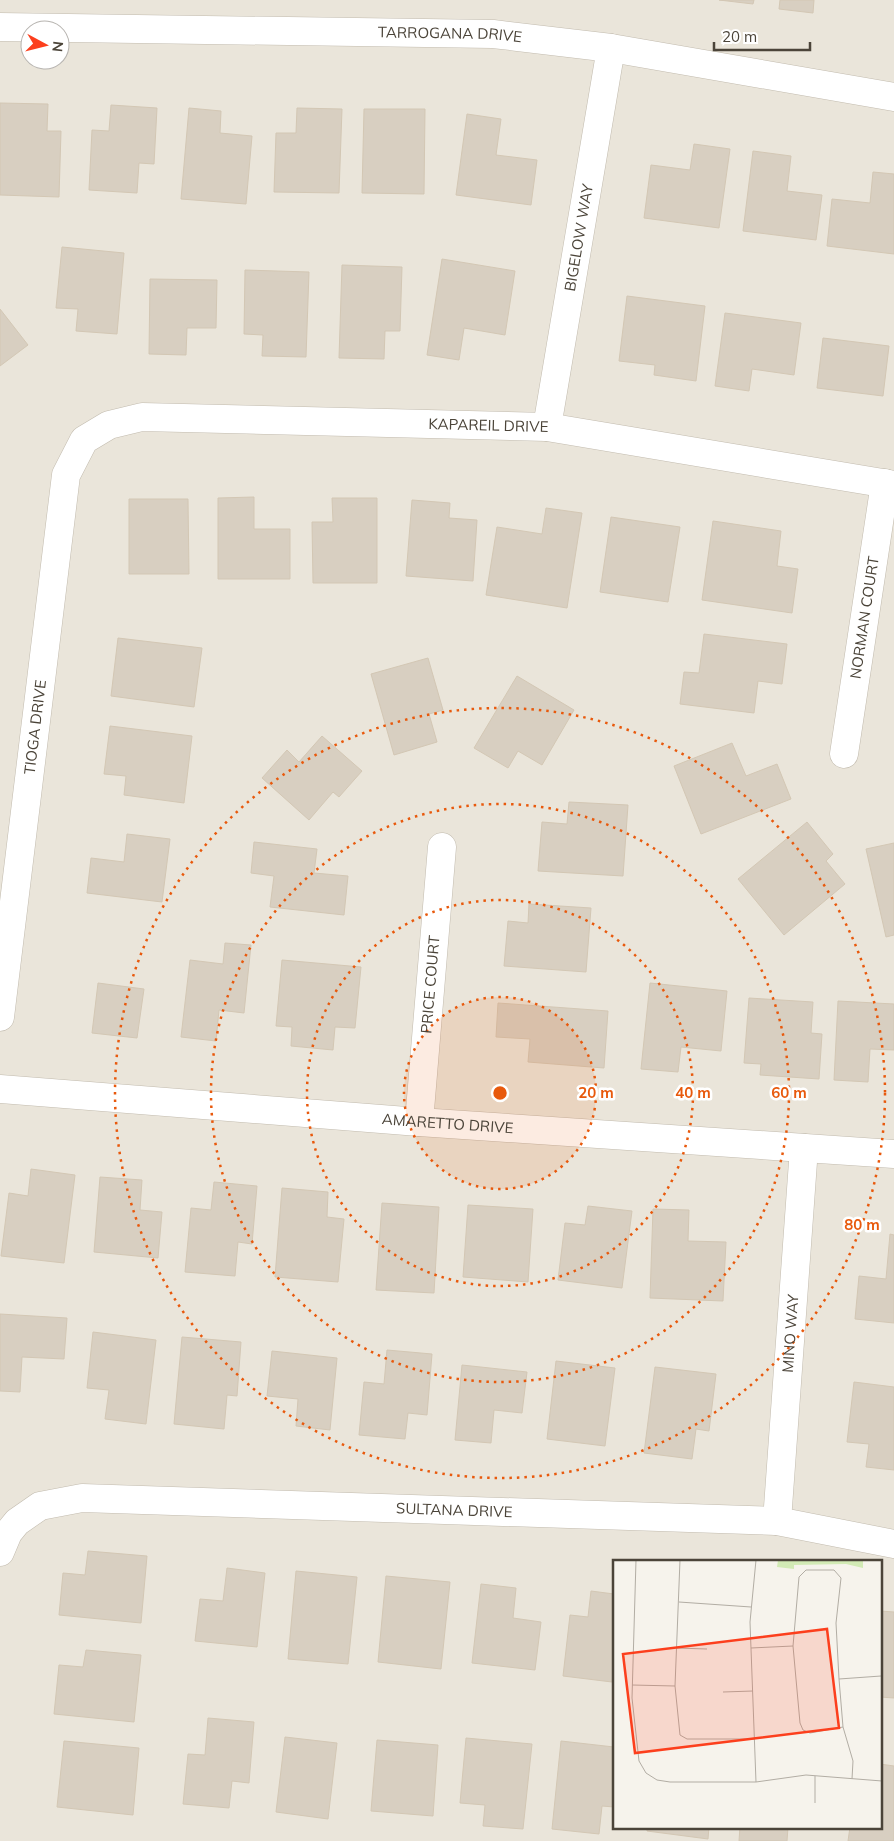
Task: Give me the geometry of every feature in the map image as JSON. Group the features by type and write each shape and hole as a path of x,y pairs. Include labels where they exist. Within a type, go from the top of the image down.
{"street":[{"name":"TARROGANA DRIVE","path":"0,27 493,34 611,48 894,97"},
{"name":"BIGELOW WAY","path":"548,427 611,48"},
{"name":"KAPAREIL DRIVE","path":"84,440 109,425 142,417 548,427 890,484"},
{"name":"TIOGA DRIVE","path":"0,1017 66,475 84,440"},
{"name":"NORMAN COURT","path":"844,754 890,484"},
{"name":"PRICE COURT","path":"419,1122 442,847"},
{"name":"AMARETTO DRIVE","path":"0,1089 419,1122 894,1154"},
{"name":"MINO WAY","path":"777,1521 804,1148"},
{"name":"SULTANA DRIVE","path":"0,1552 8,1533 17,1522 40,1506 82,1498 777,1521 894,1544"}],"shaded area":[{"path":"0,0 894,0 894,1841 0,1841"}],"building":[{"path":"719,0 754,0 753,4"},
{"path":"780,0 814,0 813,13 779,9"},
{"path":"0,103 48,104 47,131 61,131 59,197 0,195"},
{"path":"111,105 157,108 154,164 139,163 137,193 89,190 92,130 109,131"},
{"path":"189,108 221,111 220,133 252,136 246,204 181,199"},
{"path":"297,108 342,109 339,193 274,192 276,133 296,133"},
{"path":"364,109 425,109 424,194 362,193"},
{"path":"467,114 501,119 496,155 537,160 531,205 456,195"},
{"path":"694,144 730,149 719,228 644,218 651,165 690,170"},
{"path":"753,151 791,156 787,191 822,195 816,240 743,231"},
{"path":"873,172 894,174 894,254 827,246 832,199 870,203"},
{"path":"62,247 124,253 117,334 76,331 78,309 56,308"},
{"path":"442,259 515,271 505,335 464,328 459,360 427,355"},
{"path":"342,265 402,267 400,331 385,331 384,359 339,358"},
{"path":"245,270 309,272 306,357 262,356 263,335 244,334"},
{"path":"150,279 217,280 216,328 187,328 186,355 149,354"},
{"path":"627,296 705,306 696,381 654,375 655,365 619,361"},
{"path":"0,309 28,345 0,366"},
{"path":"725,313 801,323 794,375 752,369 749,391 715,386"},
{"path":"823,338 889,346 883,396 817,388"},
{"path":"254,497 254,529 290,529 290,579 218,579 218,498"},
{"path":"332,498 377,498 377,583 313,583 312,522 333,522"},
{"path":"129,499 188,499 189,574 129,574"},
{"path":"412,500 450,503 449,518 477,520 473,581 406,576"},
{"path":"546,508 582,513 567,608 486,595 497,527 542,534"},
{"path":"611,517 680,527 668,602 600,592"},
{"path":"713,521 781,531 777,566 798,569 792,613 702,600"},
{"path":"704,634 787,644 782,684 758,681 754,713 680,704 684,672 699,673"},
{"path":"118,638 202,648 194,707 111,696"},
{"path":"428,658 443,710 429,714 437,742 394,755 371,674"},
{"path":"517,676 574,710 542,765 518,751 508,768 474,748"},
{"path":"110,726 192,736 184,803 124,795 126,776 104,774"},
{"path":"322,736 362,771 339,797 333,792 309,820 262,778 287,750 299,762"},
{"path":"732,743 746,776 777,764 791,799 701,834 674,766"},
{"path":"569,802 628,805 623,876 538,871 542,822 567,824"},
{"path":"807,822 833,854 826,861 845,884 784,935 738,879"},
{"path":"127,834 170,839 162,902 87,893 91,858 124,862"},
{"path":"254,842 317,849 314,873 348,876 344,915 270,907 274,876 251,873"},
{"path":"894,843 894,935 886,937 866,849"},
{"path":"529,904 591,908 586,972 504,966 508,921 528,923"},
{"path":"225,943 251,945 244,1013 219,1010 216,1041 181,1037 190,960 223,964"},
{"path":"282,960 361,967 355,1028 335,1027 333,1050 291,1046 292,1027 276,1026"},
{"path":"98,983 144,989 137,1038 92,1033"},
{"path":"650,983 727,991 721,1051 681,1047 678,1072 641,1069"},
{"path":"749,998 813,1002 811,1033 822,1034 819,1079 760,1075 761,1064 744,1063"},
{"path":"838,1001 894,1004 894,1050 870,1049 868,1082 834,1080"},
{"path":"498,1003 608,1011 604,1068 528,1062 530,1039 496,1037"},
{"path":"31,1169 75,1175 64,1263 1,1256 9,1193 28,1196"},
{"path":"100,1177 142,1180 140,1210 162,1212 158,1258 94,1252"},
{"path":"214,1182 257,1186 252,1244 238,1242 235,1276 185,1272 191,1208 211,1210"},
{"path":"282,1188 328,1192 327,1217 344,1219 338,1282 275,1277"},
{"path":"382,1203 439,1207 434,1293 376,1290"},
{"path":"468,1205 533,1209 528,1282 463,1277"},
{"path":"588,1206 632,1211 622,1288 558,1280 565,1223 585,1225"},
{"path":"653,1209 689,1210 688,1241 726,1242 723,1301 650,1298"},
{"path":"890,1234 894,1235 894,1323 855,1319 859,1276 886,1279"},
{"path":"0,1314 67,1318 64,1359 22,1357 20,1392 0,1391"},
{"path":"93,1332 156,1340 146,1424 105,1419 109,1390 87,1388"},
{"path":"182,1337 241,1342 237,1396 227,1395 224,1429 174,1424"},
{"path":"387,1350 432,1354 427,1415 408,1413 405,1439 359,1435 364,1382 384,1384"},
{"path":"272,1351 337,1358 330,1430 296,1426 298,1399 267,1396"},
{"path":"556,1361 615,1368 605,1446 547,1439"},
{"path":"462,1365 527,1372 522,1413 494,1410 491,1443 455,1440"},
{"path":"655,1367 716,1374 709,1431 696,1429 692,1459 644,1453"},
{"path":"854,1382 894,1387 894,1470 866,1467 869,1444 847,1442"},
{"path":"88,1551 147,1556 141,1623 59,1615 63,1573 85,1575"},
{"path":"227,1568 265,1573 257,1647 195,1641 200,1599 223,1601"},
{"path":"296,1571 357,1577 348,1664 288,1659"},
{"path":"386,1576 450,1582 441,1669 378,1662"},
{"path":"481,1584 516,1588 513,1618 541,1622 535,1670 472,1663"},
{"path":"591,1591 613,1594 612,1682 563,1676 570,1615 588,1617"},
{"path":"882,1611 894,1612 894,1698 882,1697"},
{"path":"86,1650 141,1655 134,1722 54,1714 59,1665 83,1667"},
{"path":"208,1718 254,1722 249,1783 232,1781 229,1808 183,1804 188,1754 205,1755"},
{"path":"285,1737 337,1743 328,1819 276,1812"},
{"path":"466,1738 532,1744 523,1829 483,1826 485,1805 460,1803"},
{"path":"377,1740 438,1745 433,1816 371,1811"},
{"path":"64,1741 139,1748 133,1815 57,1807"},
{"path":"561,1741 613,1747 613,1807 602,1806 599,1834 552,1829"},
{"path":"882,1764 894,1766 894,1841 848,1841 850,1828 882,1828"},
{"path":"647,1828 709,1828 708,1839 647,1831"},
{"path":"740,1828 788,1828 787,1841 739,1841"}]}
